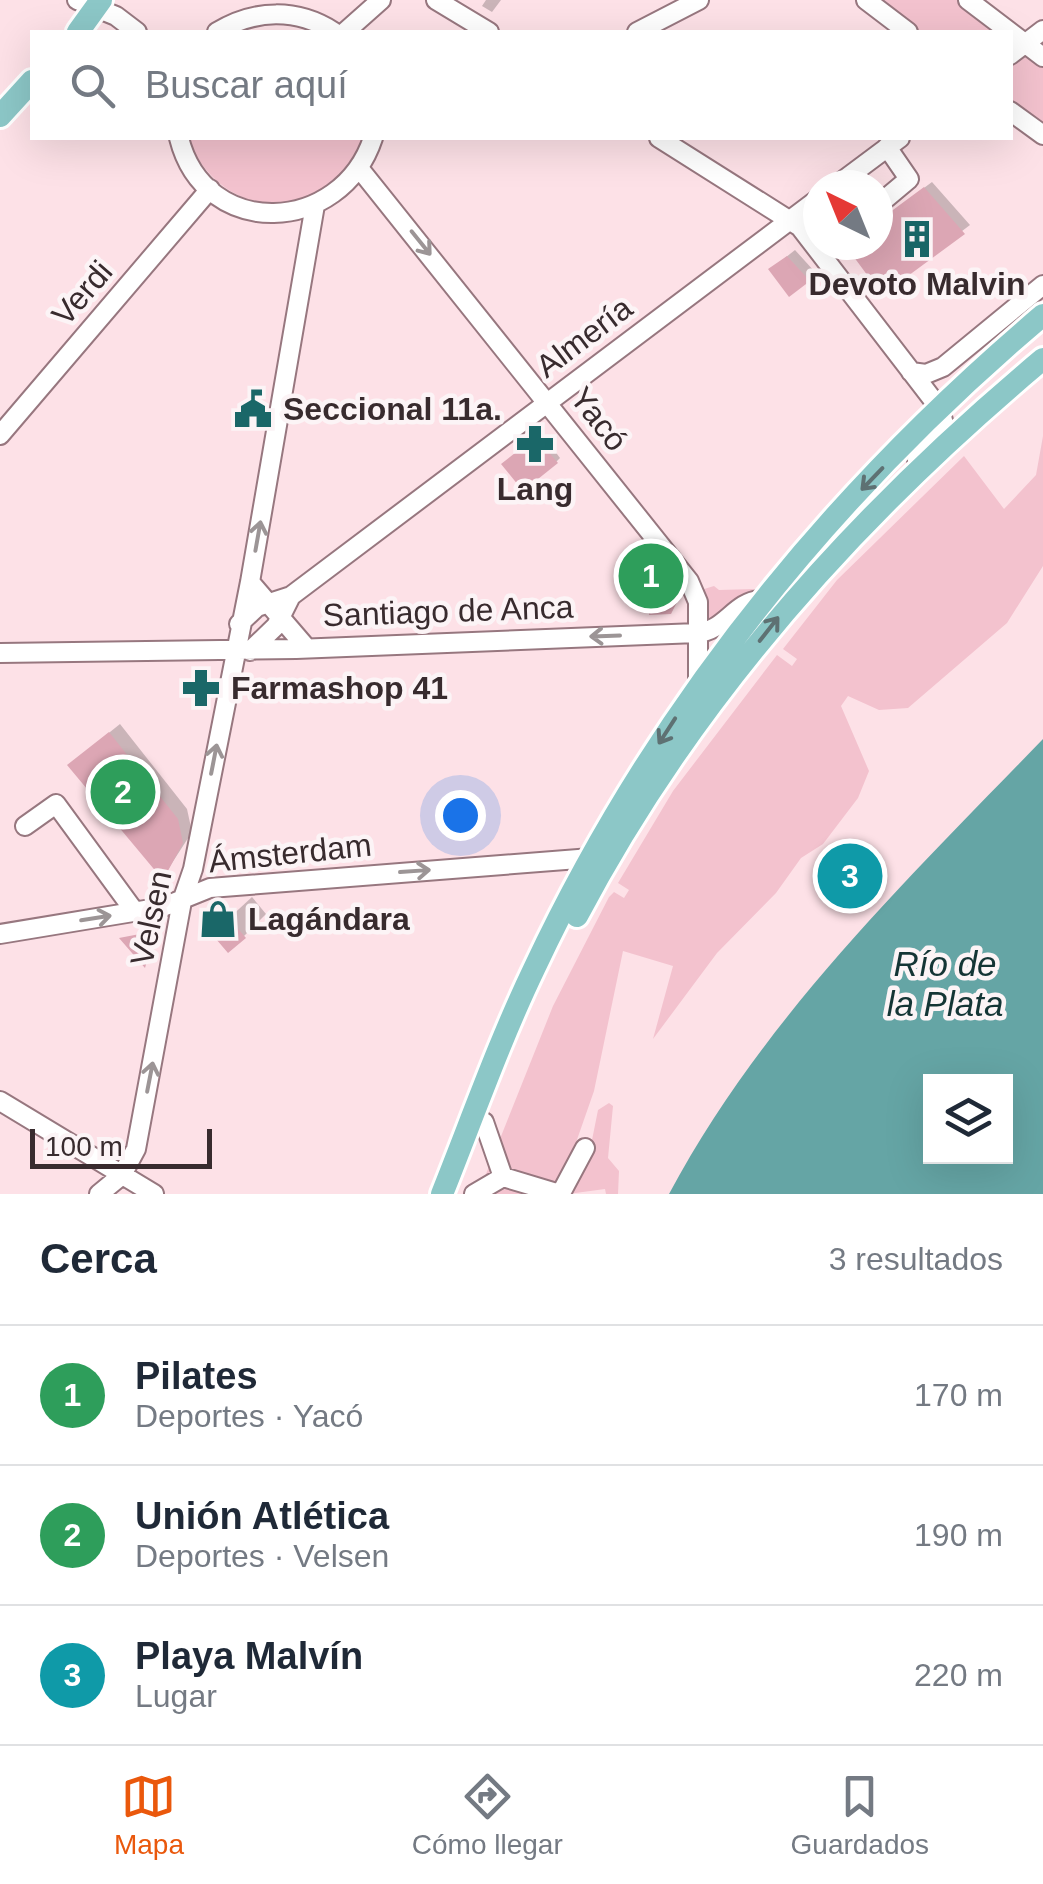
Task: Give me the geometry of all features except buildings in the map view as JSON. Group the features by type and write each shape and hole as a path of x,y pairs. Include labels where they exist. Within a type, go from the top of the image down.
{"main road":[{"path":"79,30 91,2"},
{"path":"0,116 30,83"},
{"path":"442,1194 533,970 591,858 698,683 760,600 940,409 1043,315"},
{"path":"456,1194 544,979 669,763 792,601 907,482 1043,359"}],"street":[{"path":"347,30 382,0"},
{"path":"436,0 486,30"},
{"path":"641,30 698,0"},
{"path":"866,0 905,30"},
{"path":"968,0 999,30"},
{"path":"91,2 135,30"},
{"path":"222,30 254,16 277,13 300,16 330,30"},
{"path":"1018,49 1043,30"},
{"path":"1018,49 1043,56"},
{"path":"1013,113 1043,136"},
{"path":"179,140 187,161 210,189 260,212 278,214 315,205 348,183 372,140"},
{"path":"662,140 803,231"},
{"path":"857,170 894,142 908,178 893,192"},
{"name":"Yacó","path":"359,168 689,581 698,602 698,683"},
{"name":"Verdi","path":"0,435 210,189"},
{"name":"Velsen","path":"99,1194 122,1175 136,1149 182,901 193,869 240,654 239,624 250,582 315,205"},
{"name":"Almería","path":"240,654 291,596 803,211"},
{"path":"831,260 940,409 945,428 917,460 907,482"},
{"path":"911,372 926,374 943,366 1043,285"},
{"path":"250,582 276,610"},
{"name":"Santiago de Anca","path":"0,653 213,648 240,654 305,646 697,633 712,631 748,600 760,600"},
{"name":"Almería","path":"213,648 251,611 276,610"},
{"name":"Santiago de Anca","path":"276,610 305,646"},
{"path":"25,826 56,804 136,912"},
{"name":"Ámsterdam","path":"0,934 136,912 182,901 210,888 591,858"},
{"path":"0,1102 154,1194"},
{"path":"484,1122 503,1177"},
{"path":"474,1194 503,1177 561,1193 585,1148"}],"shaded area":[{"path":"874,0 957,0 995,30 913,30"},
{"path":"1023,54 1043,66 1043,127 1013,104 1013,62"},
{"path":"189,140 365,140 341,178 320,193 297,202 253,201 232,192 214,179"},
{"path":"1043,436 1043,566 1007,623 908,708 879,710 848,696 841,706 869,771 858,798 823,844 801,858 776,893 717,953 653,1039 673,966 623,951 594,1091 558,1194 478,1194 553,1006 609,897 614,892 624,898 629,890 618,883 673,791 777,655 792,666 797,659 783,649 837,580 964,456 1004,509 1036,475"},
{"path":"714,586 719,590 754,589 705,627 701,590"},
{"path":"609,1103 613,1106 608,1158 619,1171 618,1194 606,1194 605,1189 568,1194 589,1155 598,1110"}],"water":[{"name":"Río de la Plata","path":"1043,739 1043,1194 669,1194 748,1069 793,1010 889,899"}],"place":[{"name":"Devoto Malvin","path":"917,239"},
{"name":"Seccional 11a.","path":"253,409"},
{"name":"Lang","path":"535,444"},
{"name":"Pilates","path":"651,576"},
{"name":"Farmashop 41","path":"201,688"},
{"name":"Unión Atlética","path":"123,792"},
{"name":"Playa Malvín","path":"850,876"},
{"name":"Lagándara","path":"218,919"}]}
